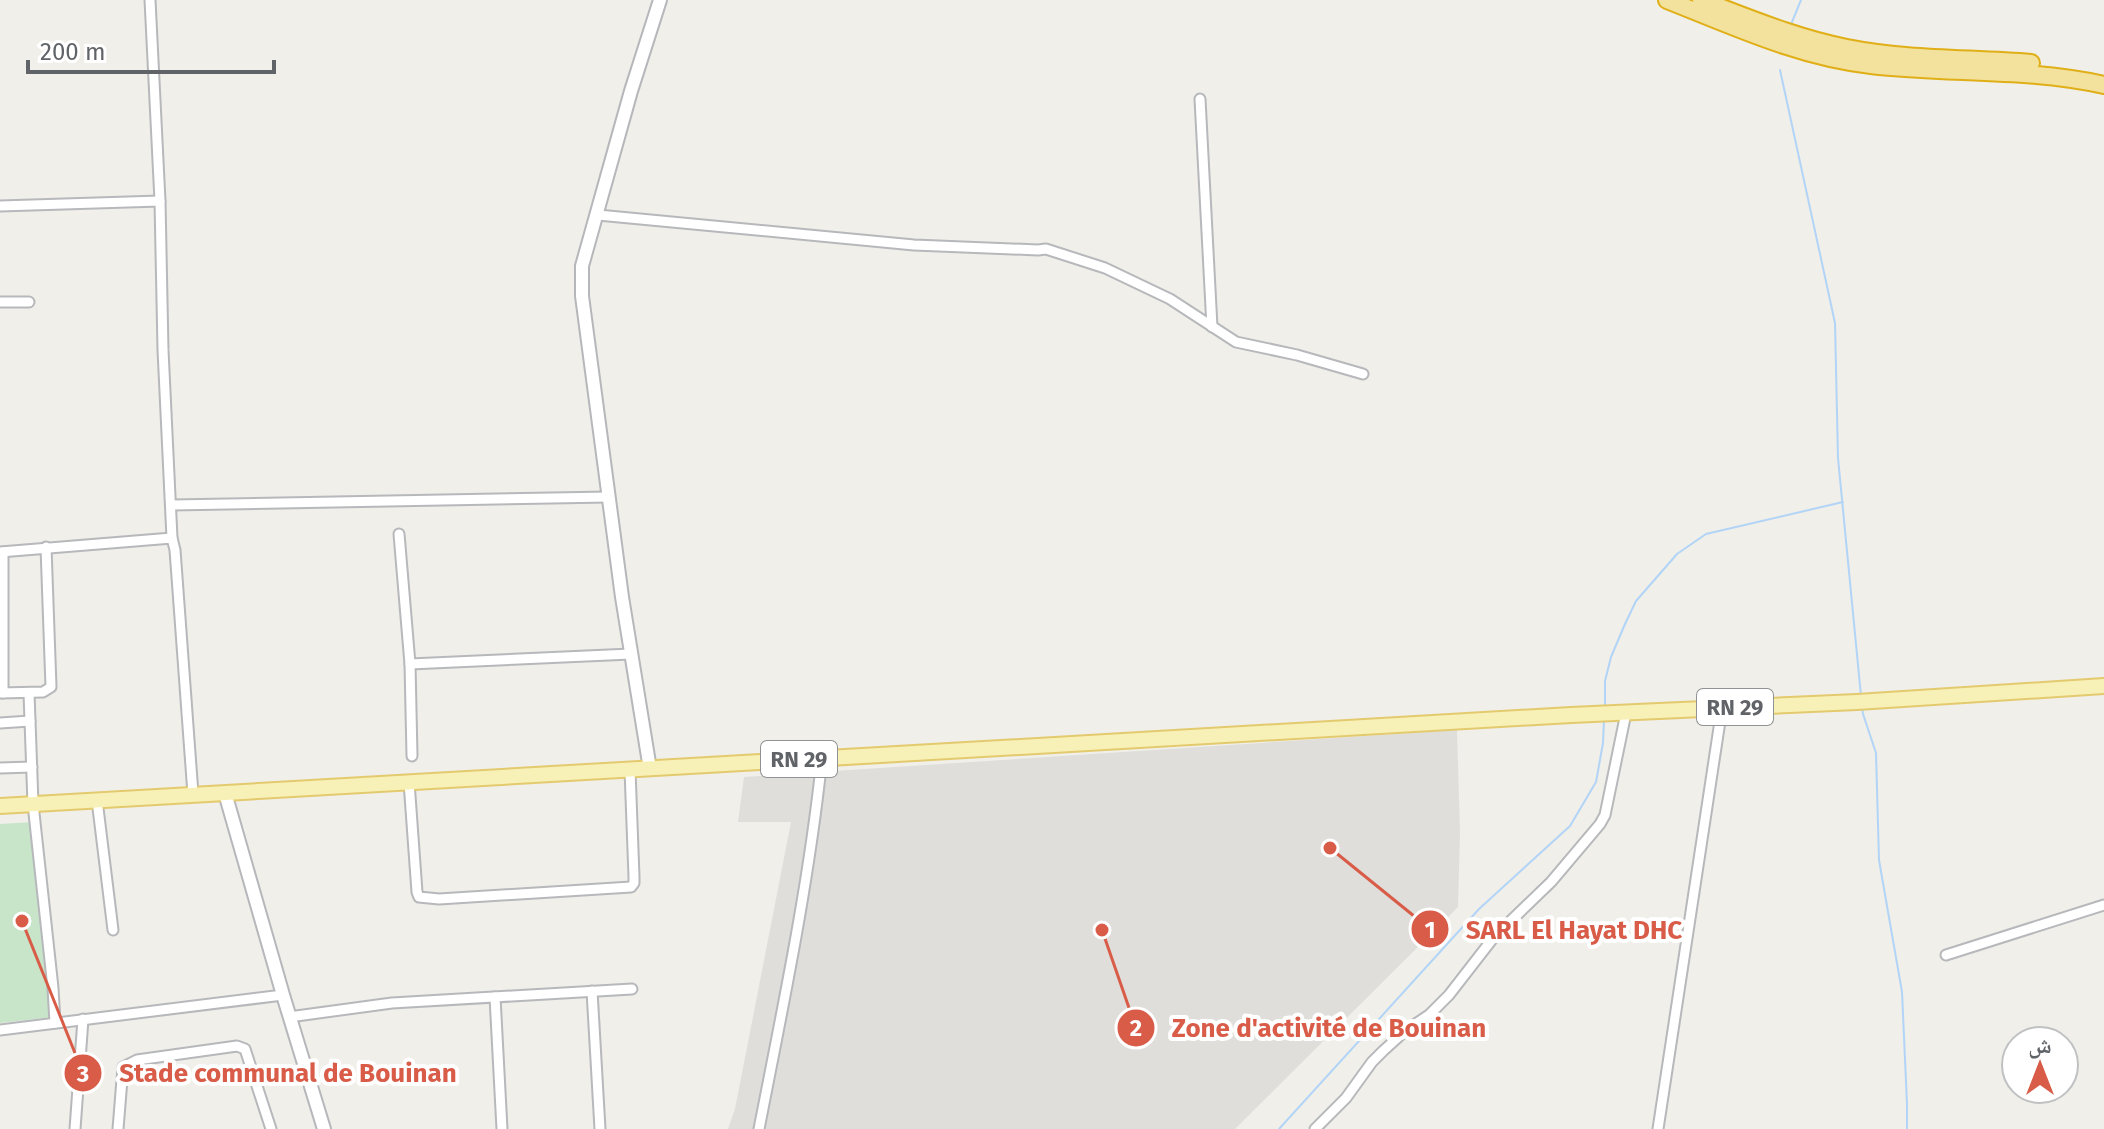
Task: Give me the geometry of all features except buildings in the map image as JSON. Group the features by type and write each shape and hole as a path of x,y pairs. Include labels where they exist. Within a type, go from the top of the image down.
{"highway":[{"path":"1667,0 1788,47 1842,60 1902,67 2020,73 2104,85"},
{"path":"1701,0 1792,34 1846,48 1901,56 2040,64 2104,73"}],"main road":[{"path":"650,769 609,497 582,296 582,266 660,0"},
{"name":"RN 29","path":"0,806 2104,686"},
{"path":"225,793 324,1129"}],"street":[{"path":"150,0 172,538 193,794"},
{"path":"1200,99 1212,327"},
{"path":"0,206 160,201"},
{"path":"598,215 914,245 1046,249 1105,268 1170,299 1236,342 1363,374"},
{"path":"0,302 29,302"},
{"path":"172,505 609,497"},
{"path":"399,534 410,664 412,756"},
{"path":"46,547 51,687 43,692 2,693 2,552 46,547 172,538"},
{"path":"410,664 631,654"},
{"path":"29,693 33,804 55,1023"},
{"path":"1658,1129 1722,708"},
{"path":"1315,1129 1346,1098 1372,1062 1449,995 1494,937 1551,882 1600,824 1605,815 1612,713"},
{"path":"0,723 30,721"},
{"path":"759,1129 807,875 822,758"},
{"path":"0,768 32,767"},
{"path":"409,782 417,892 419,897 439,899 631,887 634,877 630,770"},
{"path":"97,800 113,930"},
{"path":"1946,955 2104,905"},
{"path":"289,1017 392,1003 632,989"},
{"path":"592,991 600,1129"},
{"path":"0,1030 283,995"},
{"path":"495,997 502,1129"},
{"path":"75,1129 83,1019"},
{"path":"118,1129 123,1067 126,1064 237,1046 245,1049 271,1129"}],"shaded area":[{"path":"1457,730 1460,833 1458,907 1235,1129 728,1129 735,1109 791,822 738,822 744,777"}],"green space":[{"path":"34,822 54,1017 0,1023 0,824"}],"waterway":[{"path":"1792,22 1801,0"},
{"path":"1780,70 1835,323 1838,458 1861,696"},
{"path":"1605,705 1605,681 1625,624 1636,601 1677,554 1706,534 1843,502"},
{"path":"1862,706 1876,753 1879,860 1902,992 1907,1129"},
{"path":"1279,1129 1479,909 1570,826 1596,782 1604,720"}],"place":[{"name":"SARL El Hayat DHC","path":"1330,848"},
{"name":"Stade communal de Bouinan","path":"22,921"},
{"name":"Zone d'activité de Bouinan","path":"1102,930"}]}
